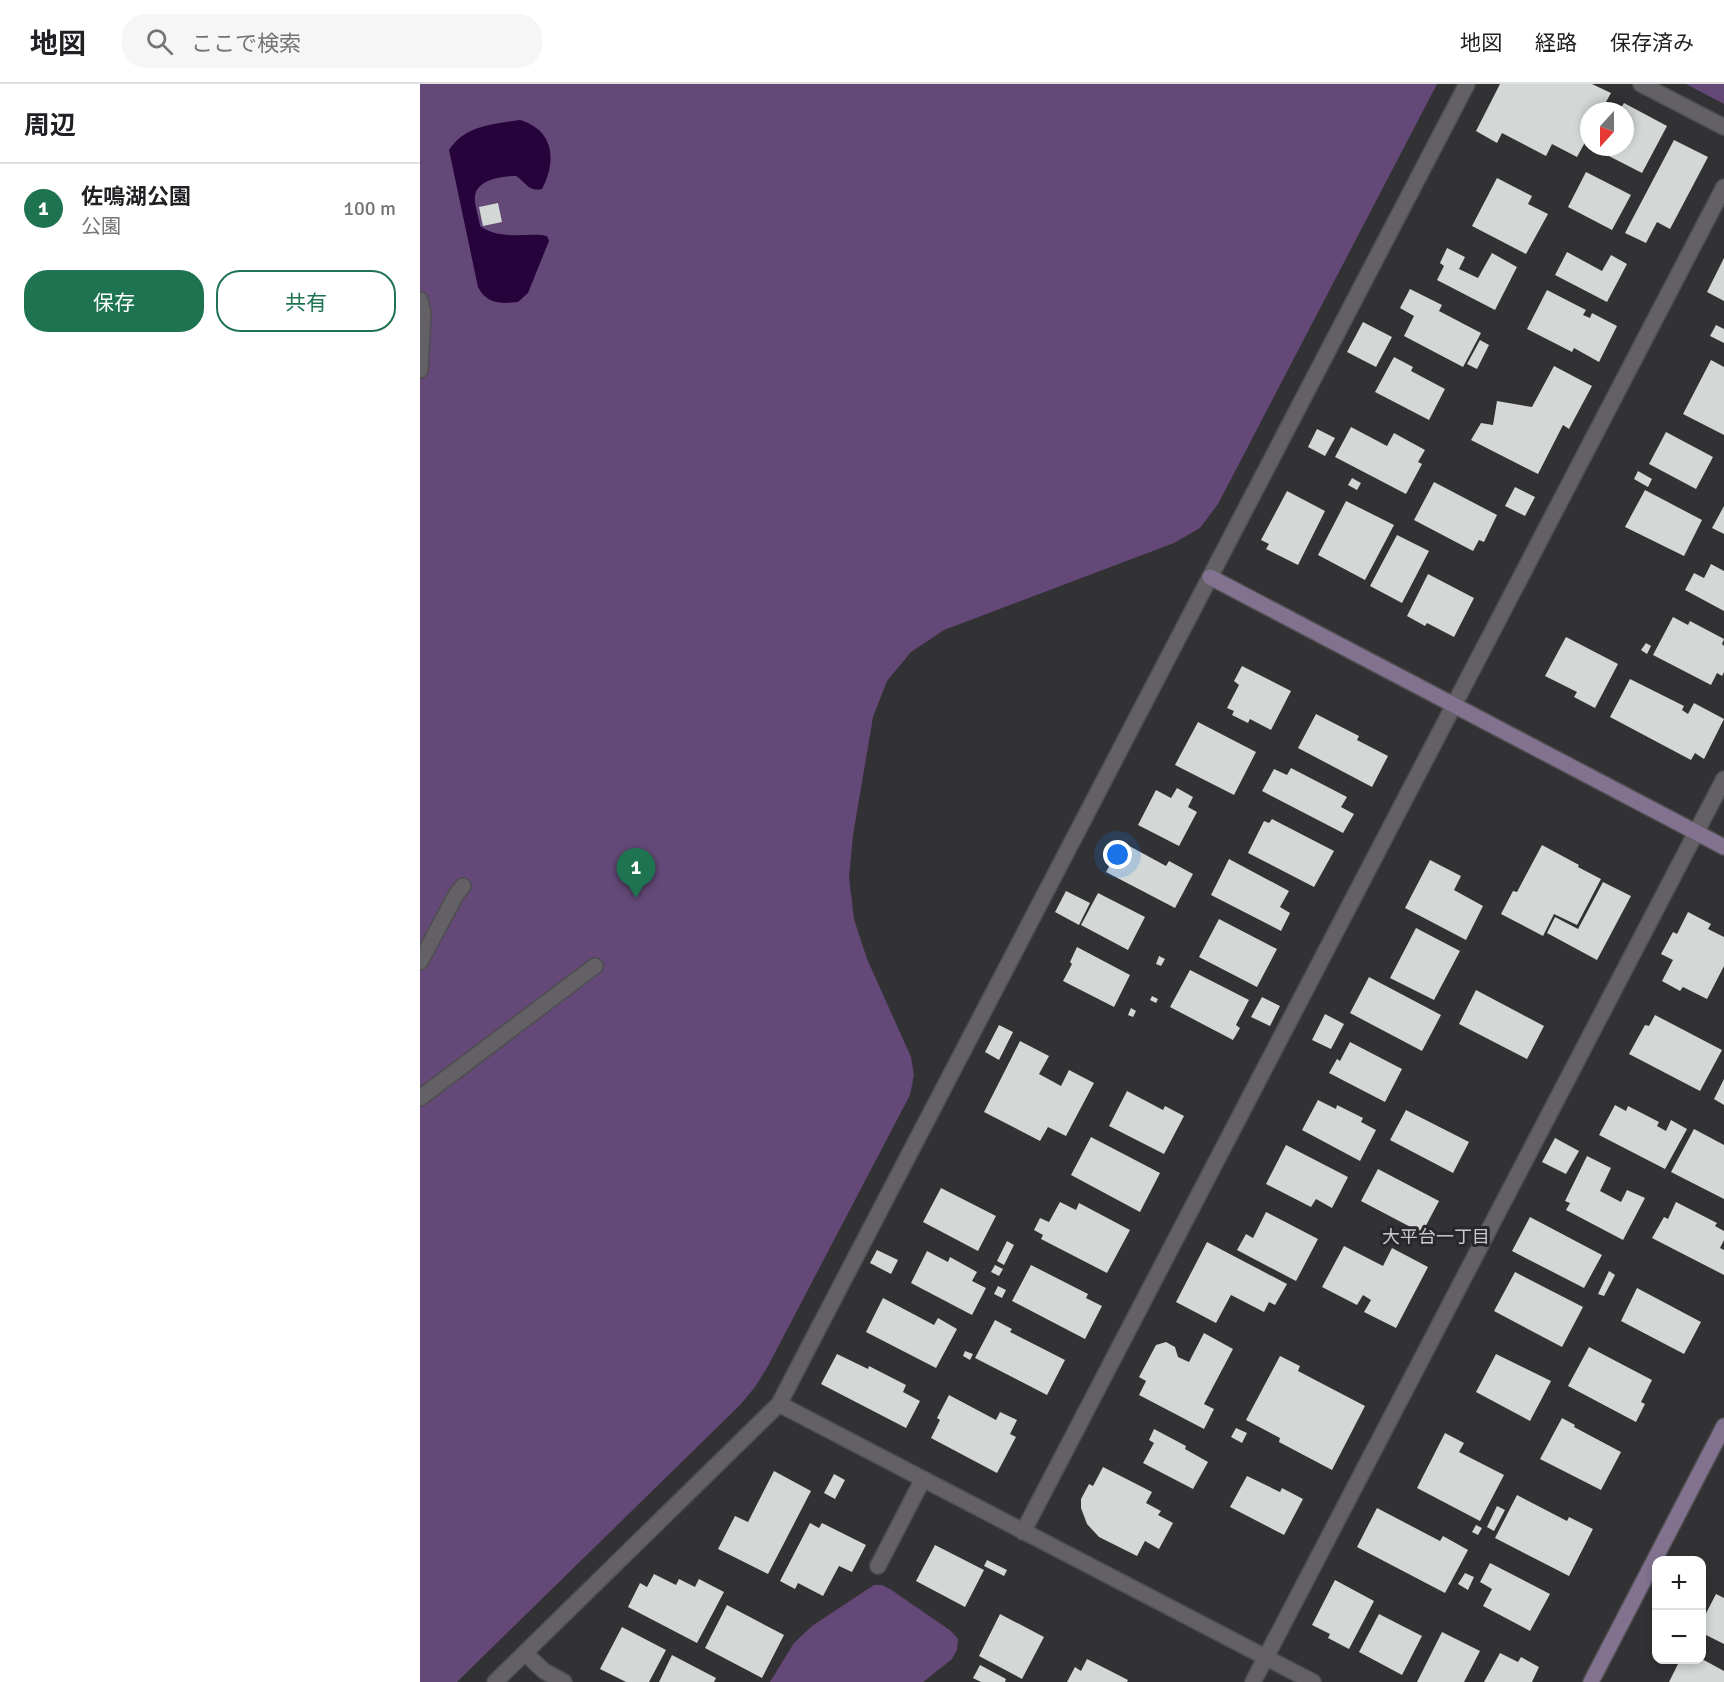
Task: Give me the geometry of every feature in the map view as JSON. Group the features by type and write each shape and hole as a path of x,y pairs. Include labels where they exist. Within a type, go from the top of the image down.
{"street":[{"path":"495,1682 779,1404 1467,84"},
{"path":"1641,84 1724,127"},
{"path":"1023,1532 1724,188"},
{"path":"420,300 423,313 420,370"},
{"path":"1210,578 1724,847"},
{"path":"1253,1682 1724,779"},
{"path":"420,962 463,886"},
{"path":"420,1098 595,966"},
{"path":"779,1404 1313,1682"},
{"path":"1591,1682 1724,1426"},
{"path":"878,1566 923,1479"},
{"path":"525,1653 544,1671 564,1682"}],"shaded area":[{"path":"420,84 1437,84 1218,504 1200,528 1174,543 944,630 911,652 887,681 873,717 853,835 849,877 854,919 867,959 911,1057 914,1075 910,1095 755,1387 740,1405 457,1682 420,1682"},
{"path":"1686,84 1724,84 1724,104"},
{"path":"520,120 540,131 546,139 551,158 547,178 542,189 537,190 516,176 485,182 477,190 475,196 480,226 494,233 547,236 549,241 528,293 518,302 500,303 485,297 478,287 449,150 463,135 480,127"},
{"path":"874,1585 882,1585 890,1589 951,1631 958,1639 957,1650 952,1659 923,1682 770,1682 794,1643 812,1626"}],"building":[{"path":"1500,84 1592,84 1611,93 1606,102 1580,102 1580,152 1577,157 1552,144 1546,156 1502,133 1497,143 1476,131"},
{"path":"1634,108 1667,126 1642,173 1609,156 1634,156"},
{"path":"1674,140 1708,157 1670,229 1657,222 1646,243 1625,233"},
{"path":"1586,172 1631,195 1612,230 1568,207"},
{"path":"1497,178 1532,196 1528,204 1548,214 1526,254 1472,226"},
{"path":"498,203 502,222 483,226 479,207"},
{"path":"1447,248 1465,257 1459,269 1478,278 1492,253 1517,267 1495,310 1437,280 1444,266 1440,263"},
{"path":"1567,252 1602,271 1611,255 1627,264 1607,302 1555,275"},
{"path":"1724,258 1724,301 1707,292"},
{"path":"1410,289 1442,305 1439,311 1481,333 1463,367 1404,336 1414,316 1400,308"},
{"path":"1547,290 1586,310 1583,315 1590,318 1592,313 1617,326 1599,362 1574,348 1572,352 1527,329"},
{"path":"1363,322 1392,337 1376,367 1347,352"},
{"path":"1716,325 1724,329 1724,343 1710,336"},
{"path":"1480,340 1489,345 1477,369 1467,364"},
{"path":"1394,357 1413,367 1411,371 1445,389 1429,420 1375,392"},
{"path":"1711,360 1724,367 1724,435 1683,414"},
{"path":"1554,366 1592,386 1569,429 1563,425 1538,474 1471,440 1481,423 1493,425 1497,401 1532,407"},
{"path":"1351,427 1387,446 1394,433 1425,450 1418,462 1422,464 1406,494 1335,457"},
{"path":"1317,429 1335,438 1325,456 1308,447"},
{"path":"1666,432 1713,457 1696,489 1649,464"},
{"path":"1638,471 1652,479 1648,487 1634,479"},
{"path":"1352,478 1361,483 1357,490 1348,485"},
{"path":"1434,482 1497,515 1484,542 1479,540 1473,551 1414,520"},
{"path":"1515,487 1535,497 1525,516 1505,506"},
{"path":"1645,490 1702,520 1684,556 1625,527"},
{"path":"1287,491 1325,511 1298,565 1266,549 1269,544 1261,540"},
{"path":"1346,501 1394,525 1365,580 1318,555"},
{"path":"1724,506 1724,534 1712,528"},
{"path":"1397,535 1429,551 1402,603 1370,586"},
{"path":"1711,564 1724,571 1724,611 1685,590 1694,573 1704,578"},
{"path":"1428,574 1474,598 1454,637 1407,616"},
{"path":"1673,617 1688,625 1690,621 1724,639 1722,644 1724,646 1724,672 1722,676 1717,673 1711,685 1653,655"},
{"path":"1566,637 1618,664 1595,708 1574,697 1577,692 1545,676"},
{"path":"1646,643 1651,646 1647,654 1641,650"},
{"path":"1242,666 1291,691 1271,730 1250,719 1248,723 1232,715 1234,711 1227,708 1239,685 1234,681"},
{"path":"1630,679 1684,706 1682,710 1688,714 1694,703 1724,719 1704,759 1695,753 1691,760 1610,717"},
{"path":"1316,714 1359,736 1357,740 1388,756 1372,787 1298,748"},
{"path":"1198,722 1256,752 1234,795 1175,765"},
{"path":"1291,768 1347,797 1341,807 1354,814 1343,833 1262,791 1274,769 1287,775"},
{"path":"1177,788 1193,797 1188,807 1197,812 1179,846 1138,825 1156,790 1171,798"},
{"path":"1272,819 1334,851 1314,887 1248,853 1264,821 1269,823"},
{"path":"1122,842 1166,866 1169,861 1193,874 1175,908 1106,872"},
{"path":"1542,845 1601,879 1577,925 1554,914 1543,936 1501,914 1513,891 1517,892"},
{"path":"1229,859 1289,891 1280,907 1290,913 1281,931 1211,895"},
{"path":"1430,860 1461,876 1454,890 1483,906 1466,940 1405,908"},
{"path":"1603,882 1631,896 1597,960 1547,933 1555,917 1578,929"},
{"path":"1066,891 1090,903 1079,925 1055,912"},
{"path":"1098,893 1145,917 1128,950 1081,925"},
{"path":"1688,912 1711,924 1708,929 1724,937 1724,966 1707,999 1683,987 1680,991 1662,981 1673,960 1661,954 1673,932 1677,934"},
{"path":"1219,919 1277,949 1257,987 1199,957"},
{"path":"1416,928 1460,951 1434,1000 1390,978"},
{"path":"1077,947 1130,975 1114,1007 1063,981 1072,964 1070,962"},
{"path":"1159,956 1165,959 1161,966 1156,964"},
{"path":"1190,970 1249,1000 1236,1025 1240,1028 1233,1040 1170,1007"},
{"path":"1369,977 1441,1015 1422,1051 1350,1013"},
{"path":"1476,990 1544,1026 1527,1059 1459,1024"},
{"path":"1152,996 1158,999 1156,1003 1150,1000"},
{"path":"1262,997 1280,1006 1270,1026 1251,1017"},
{"path":"1131,1008 1136,1011 1133,1017 1128,1015"},
{"path":"1325,1014 1344,1024 1331,1049 1312,1040"},
{"path":"1655,1015 1722,1050 1700,1091 1629,1054 1645,1025 1649,1026"},
{"path":"999,1025 1013,1032 999,1060 985,1052"},
{"path":"1020,1041 1049,1056 1039,1074 1061,1086 1069,1070 1094,1083 1066,1136 1048,1127 1040,1141 984,1112"},
{"path":"1350,1042 1402,1069 1385,1102 1329,1073 1337,1059 1340,1061"},
{"path":"1724,1079 1724,1105 1714,1099"},
{"path":"1127,1091 1163,1110 1165,1106 1184,1116 1164,1154 1109,1126"},
{"path":"1318,1100 1336,1109 1337,1105 1363,1118 1361,1122 1376,1130 1360,1161 1302,1130"},
{"path":"1615,1105 1626,1111 1628,1106 1659,1122 1657,1126 1666,1131 1671,1120 1687,1129 1665,1169 1599,1135"},
{"path":"1406,1110 1469,1142 1453,1173 1390,1140"},
{"path":"1694,1129 1724,1145 1724,1199 1671,1172"},
{"path":"1091,1137 1160,1173 1140,1212 1071,1175"},
{"path":"1555,1138 1579,1151 1566,1174 1542,1162"},
{"path":"1286,1145 1348,1177 1332,1208 1316,1199 1311,1207 1266,1184"},
{"path":"1587,1156 1611,1168 1600,1191 1621,1202 1627,1190 1645,1198 1623,1240 1566,1210 1570,1203 1565,1201"},
{"path":"1378,1169 1439,1201 1422,1233 1361,1201"},
{"path":"941,1188 996,1216 978,1251 923,1222"},
{"path":"1060,1202 1076,1210 1079,1203 1130,1230 1107,1273 1041,1239 1043,1235 1034,1230 1040,1218 1049,1222"},
{"path":"1676,1202 1717,1223 1715,1226 1724,1231 1724,1240 1720,1248 1724,1250 1724,1275 1652,1238 1664,1217 1668,1219"},
{"path":"1266,1212 1318,1239 1296,1281 1237,1250 1246,1234 1253,1238"},
{"path":"1530,1217 1602,1255 1584,1288 1512,1251"},
{"path":"1007,1241 1014,1245 1004,1265 997,1261"},
{"path":"1207,1242 1287,1284 1275,1305 1269,1302 1264,1312 1231,1295 1216,1323 1176,1302"},
{"path":"1344,1246 1383,1266 1392,1248 1428,1267 1396,1328 1364,1312 1371,1300 1363,1295 1357,1305 1322,1287"},
{"path":"877,1250 898,1260 891,1274 870,1263"},
{"path":"927,1251 948,1262 950,1257 977,1272 972,1281 986,1288 972,1315 911,1283"},
{"path":"995,1265 1003,1269 999,1276 991,1272"},
{"path":"1031,1265 1088,1294 1086,1298 1102,1306 1085,1339 1012,1301"},
{"path":"1609,1271 1615,1275 1604,1296 1598,1294"},
{"path":"1515,1272 1583,1307 1562,1347 1494,1311"},
{"path":"998,1286 1006,1290 1002,1298 994,1294"},
{"path":"1637,1288 1701,1322 1684,1354 1621,1321"},
{"path":"883,1298 934,1325 938,1318 957,1329 936,1368 866,1332"},
{"path":"995,1320 1012,1329 1010,1332 1065,1360 1047,1395 975,1358"},
{"path":"1204,1333 1233,1349 1204,1404 1214,1409 1204,1429 1139,1395 1146,1381 1139,1377 1156,1345 1166,1342 1175,1347 1178,1357 1189,1362"},
{"path":"1589,1347 1652,1380 1641,1402 1645,1404 1636,1422 1568,1386"},
{"path":"965,1351 973,1354 970,1360 963,1356"},
{"path":"837,1354 868,1369 869,1366 906,1385 903,1392 920,1401 906,1428 821,1384"},
{"path":"1496,1354 1551,1381 1530,1421 1476,1392"},
{"path":"1280,1356 1300,1366 1298,1371 1365,1406 1332,1470 1279,1442 1280,1438 1246,1420"},
{"path":"949,1395 996,1420 1000,1412 1017,1420 1010,1434 1016,1437 997,1473 931,1438 940,1420 937,1418"},
{"path":"1562,1418 1575,1425 1574,1427 1621,1452 1601,1490 1540,1459"},
{"path":"1236,1428 1247,1433 1242,1443 1231,1437"},
{"path":"1154,1429 1186,1446 1185,1449 1208,1462 1193,1489 1143,1463 1154,1443 1149,1440"},
{"path":"1445,1433 1464,1443 1459,1452 1504,1475 1480,1521 1417,1488"},
{"path":"1103,1467 1152,1492 1146,1503 1161,1511 1158,1515 1173,1523 1159,1549 1145,1541 1137,1556 1099,1537 1087,1524 1081,1508 1081,1499 1089,1484 1093,1486"},
{"path":"774,1471 811,1491 768,1574 718,1549 735,1516 748,1522"},
{"path":"834,1474 845,1480 835,1499 824,1493"},
{"path":"1247,1476 1280,1492 1282,1488 1303,1499 1284,1535 1230,1507"},
{"path":"1517,1495 1567,1521 1569,1517 1593,1529 1569,1576 1495,1538"},
{"path":"1497,1506 1505,1510 1494,1531 1487,1527"},
{"path":"1377,1508 1440,1541 1443,1536 1468,1550 1445,1593 1357,1547"},
{"path":"810,1523 819,1528 822,1523 866,1545 852,1572 839,1566 823,1596 798,1583 795,1589 780,1581"},
{"path":"1476,1525 1482,1528 1478,1535 1472,1532"},
{"path":"935,1545 984,1570 965,1607 916,1581"},
{"path":"987,1560 1007,1570 1004,1576 984,1566"},
{"path":"1490,1563 1550,1594 1530,1631 1483,1606 1492,1589 1480,1582"},
{"path":"1465,1573 1474,1577 1468,1590 1458,1584"},
{"path":"654,1574 676,1585 679,1579 695,1587 699,1579 724,1592 697,1643 628,1607 640,1583 647,1587"},
{"path":"1335,1580 1374,1601 1349,1649 1328,1638 1330,1634 1312,1625"},
{"path":"1716,1594 1724,1598 1724,1644 1706,1635 1706,1613"},
{"path":"727,1605 784,1635 762,1678 705,1648"},
{"path":"1000,1614 1044,1637 1022,1679 979,1656"},
{"path":"1379,1614 1422,1636 1402,1675 1359,1652"},
{"path":"622,1627 666,1650 649,1682 626,1682 600,1669"},
{"path":"1442,1632 1480,1651 1464,1682 1417,1682"},
{"path":"1500,1653 1518,1662 1521,1657 1539,1667 1532,1682 1484,1682"},
{"path":"672,1655 716,1678 714,1682 659,1682"},
{"path":"1087,1659 1128,1680 1127,1682 1067,1682 1075,1667 1081,1671"},
{"path":"1706,1661 1724,1671 1724,1682 1669,1682 1678,1664 1706,1664"},
{"path":"980,1665 1006,1679 1005,1682 981,1682 973,1678"}],"place":[{"name":"佐鳴湖公園","path":"636,898"}],"district":[{"name":"大平台一丁目","path":"1436,1237"}]}
